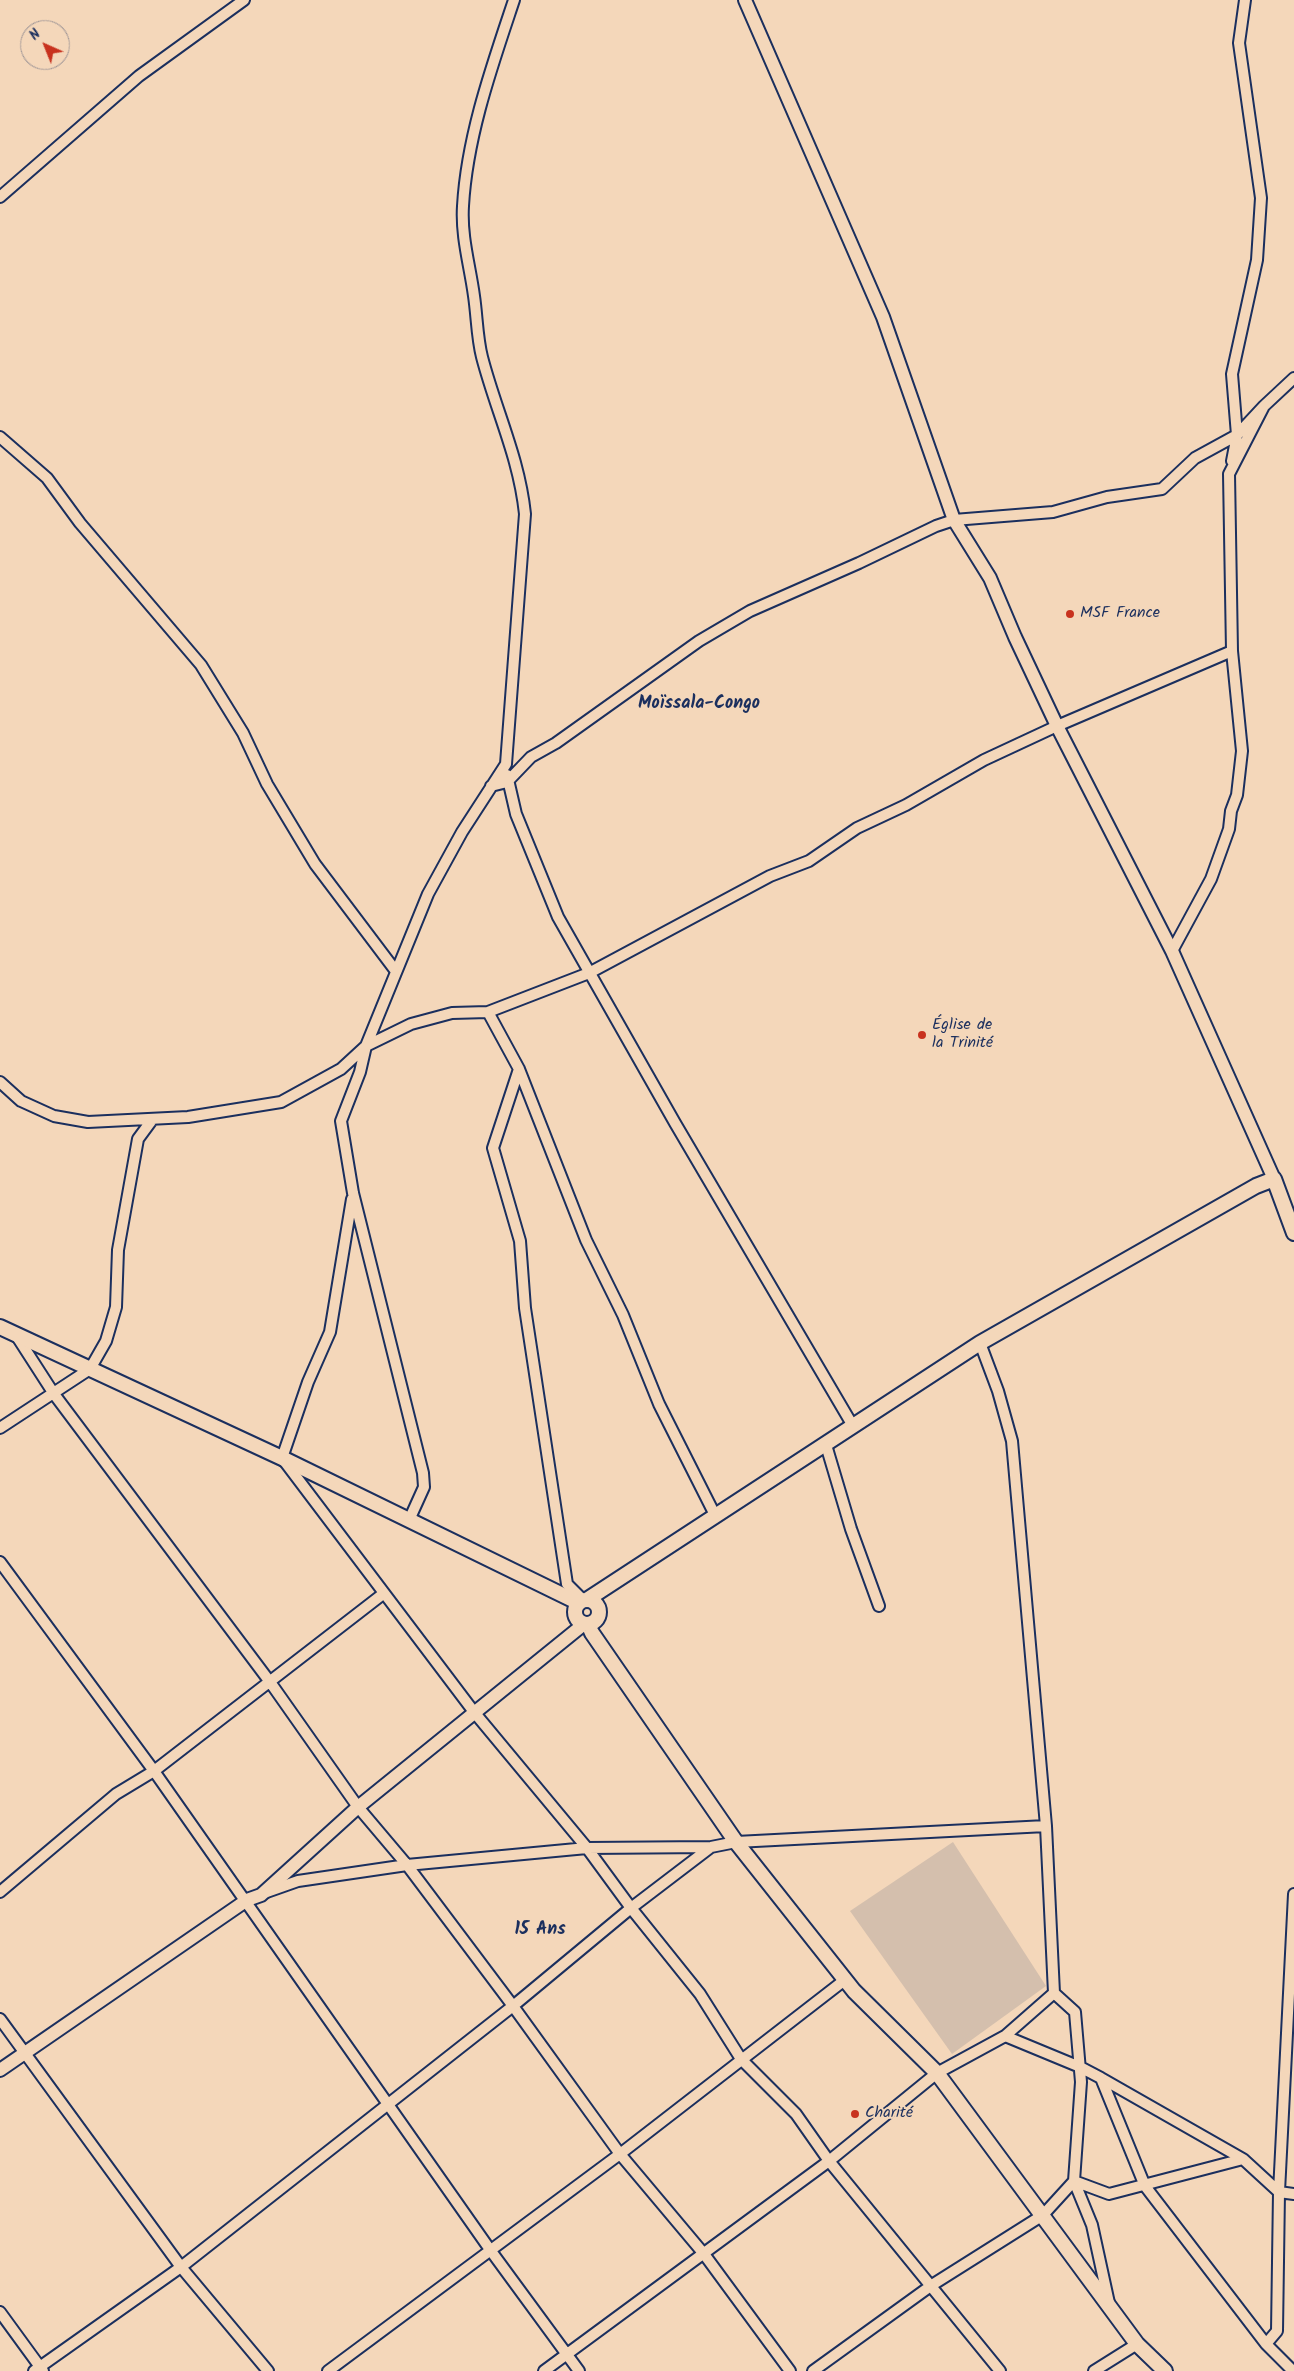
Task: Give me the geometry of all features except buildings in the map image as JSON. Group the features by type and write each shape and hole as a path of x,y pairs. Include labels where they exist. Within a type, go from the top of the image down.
{"main road":[{"path":"1165,2371 1137,2344 937,2073 854,1991 736,1842 586,1624 579,1621 575,1612 583,1601 715,1514 826,1445 980,1343 1220,1206 1274,1179 1294,1233"},
{"path":"0,1327 410,1518 583,1601 598,1605 600,1612 594,1622 586,1624"}],"street":[{"path":"0,197 140,76 244,0"},
{"path":"514,0 481,107 470,155 463,206 464,241 482,355 516,459 522,483 526,514 506,764 508,782 516,814 532,858 558,918 853,1426"},
{"path":"746,0 883,317 954,520 990,578 1015,637 1057,726 1172,951 1274,1179"},
{"path":"1172,951 1211,879 1229,829 1230,811 1237,794 1242,751 1232,651 1229,474 1237,435 1232,374 1257,260 1262,198 1239,43 1245,0"},
{"path":"491,786 508,782 531,757 556,743 691,646 727,624 936,526 954,520 1054,512 1107,497 1162,489 1195,458 1237,435 1294,378"},
{"path":"1229,474 1264,406"},
{"path":"0,437 47,478 80,523 201,665 243,733 268,784 315,864 395,970"},
{"path":"0,1082 21,1101 54,1116 88,1122 188,1117 281,1102 341,1069 366,1046 411,1024 452,1013 488,1012 589,973 770,876 809,861 857,828 906,805 984,760 1057,726 1232,651"},
{"path":"410,1518 424,1487 423,1473 353,1194 341,1121 360,1072 366,1046 395,970 428,894 491,786 506,764"},
{"path":"488,1012 519,1069 586,1240 623,1315 660,1404 715,1514"},
{"path":"519,1069 493,1148 520,1240 524,1308 567,1584 583,1601"},
{"path":"0,1428 90,1369 106,1341 116,1307 118,1250 138,1139 152,1120"},
{"path":"353,1194 330,1332 308,1382 282,1458 474,1712 587,1848 631,1908 700,1994 741,2060 796,2114 829,2161 932,2285 1000,2371"},
{"path":"16,1334 54,1394 270,1682 358,1806 407,1865 513,2006 620,2154 704,2254 790,2371"},
{"path":"980,1343 998,1391 1012,1441 1046,1826 1054,1993 1076,2012 1081,2082 1074,2181 1092,2225 1110,2306"},
{"path":"826,1445 851,1529 879,1606"},
{"path":"0,1562 247,1900 491,2251 579,2371"},
{"path":"0,1892 116,1794 154,1771 383,1594"},
{"path":"261,1895 358,1806 586,1624"},
{"path":"0,2070 247,1900 298,1881 407,1865 587,1848 711,1846 736,1842 1046,1826"},
{"path":"0,2312 38,2370 181,2267 513,2006 631,1908 711,1846"},
{"path":"1266,2344 1277,2331 1280,2192 1294,1894"},
{"path":"328,2371 620,2154 846,1979"},
{"path":"544,2371 829,2161 937,2073 1005,2036 1054,1993"},
{"path":"0,2018 181,2267 268,2371"},
{"path":"1005,2036 1080,2067 1101,2078 1243,2160 1280,2192 1294,2194"},
{"path":"1101,2078 1145,2186 1266,2344 1288,2369"},
{"path":"1074,2181 1109,2194 1243,2160"},
{"path":"813,2371 932,2285 1043,2215 1074,2181"},
{"path":"1094,2371 1137,2344"}],"shaded area":[{"path":"953,1842 1046,1986 952,2054 850,1911"}],"place":[{"name":"MSF France","path":"1070,614"},
{"name":"Église de la Trinité","path":"922,1035"},
{"name":"Charité","path":"855,2114"}],"district":[{"name":"Moïssala-Congo","path":"699,705"},
{"name":"15 Ans","path":"540,1931"}]}
